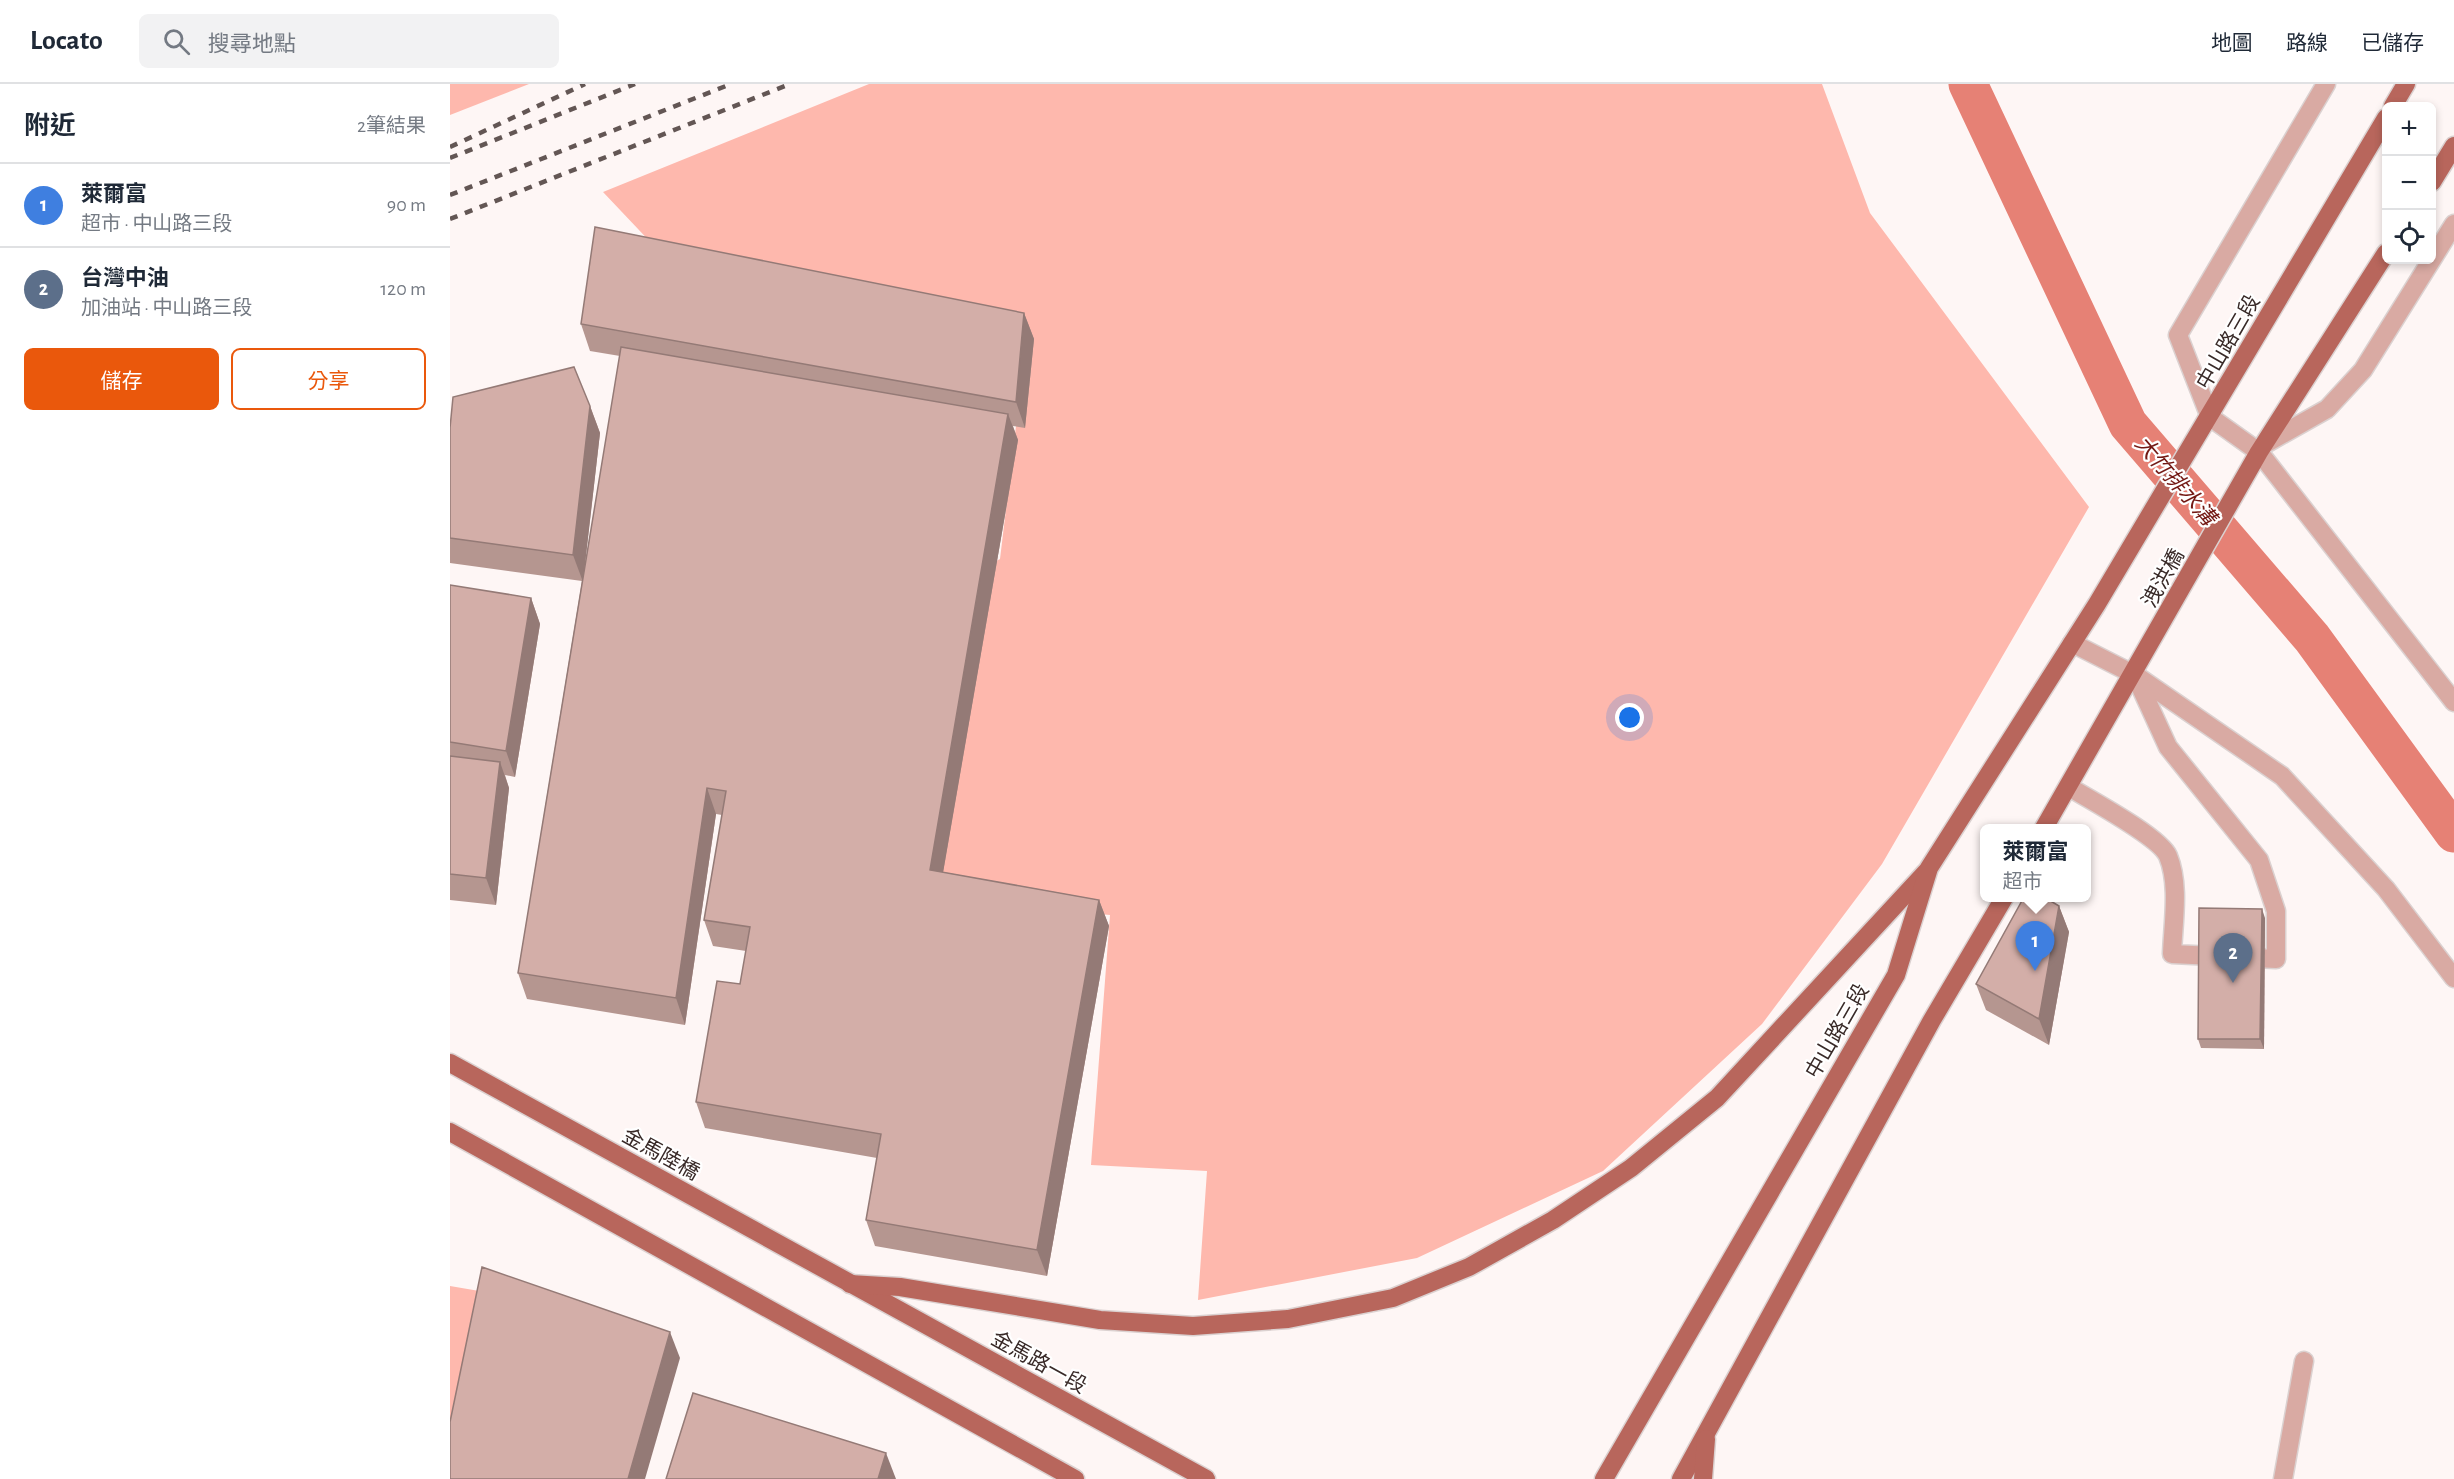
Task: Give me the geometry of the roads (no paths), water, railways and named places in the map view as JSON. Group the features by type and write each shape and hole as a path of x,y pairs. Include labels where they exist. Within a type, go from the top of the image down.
{"main road":[{"path":"2395,102 2406,84"},
{"name":"中山路三段","path":"2206,424 2382,124"},
{"path":"2436,175 2454,146"},
{"path":"2262,448 2382,259"},
{"name":"洩洪橋","path":"2097,604 2206,424"},
{"name":"洩洪橋","path":"2134,675 2262,448"},
{"name":"中山路三段","path":"1604,1479 1896,975 1929,868 2097,604"},
{"path":"2046,824 2134,675"},
{"path":"850,1284 900,1287 1101,1320 1193,1326 1288,1319 1393,1298 1469,1266 1553,1220 1640,1161 1717,1098 1929,868"},
{"path":"1681,1479 1932,1020 2001,902"},
{"name":"金馬陸橋","path":"450,1063 850,1284"},
{"path":"450,1132 815,1332 1075,1479"},
{"name":"金馬路一段","path":"850,1284 1206,1479"},
{"path":"1703,1479 1707,1434"}],"street":[{"name":"中山路三段","path":"2206,424 2178,335 2326,84"},
{"path":"2262,448 2327,410 2363,370 2453,226"},
{"path":"2206,424 2262,448 2454,702"},
{"path":"2072,643 2134,675 2282,776 2386,889 2454,978"},
{"path":"2069,787 2132,825 2168,854 2174,883 2172,954 2276,959 2276,911 2259,860 2168,747 2134,675"},
{"path":"2283,1479 2304,1361"}],"waterway":[{"name":"大竹排水溝","path":"1968,84 2128,424 2312,638 2454,833"}],"railway":[{"path":"450,147 585,84"},
{"path":"450,158 635,84"},
{"path":"450,195 731,84"},
{"path":"450,219 790,84"}],"place":[{"name":"萊爾富","path":"2035,971"},
{"name":"台灣中油","path":"2233,983"}]}
